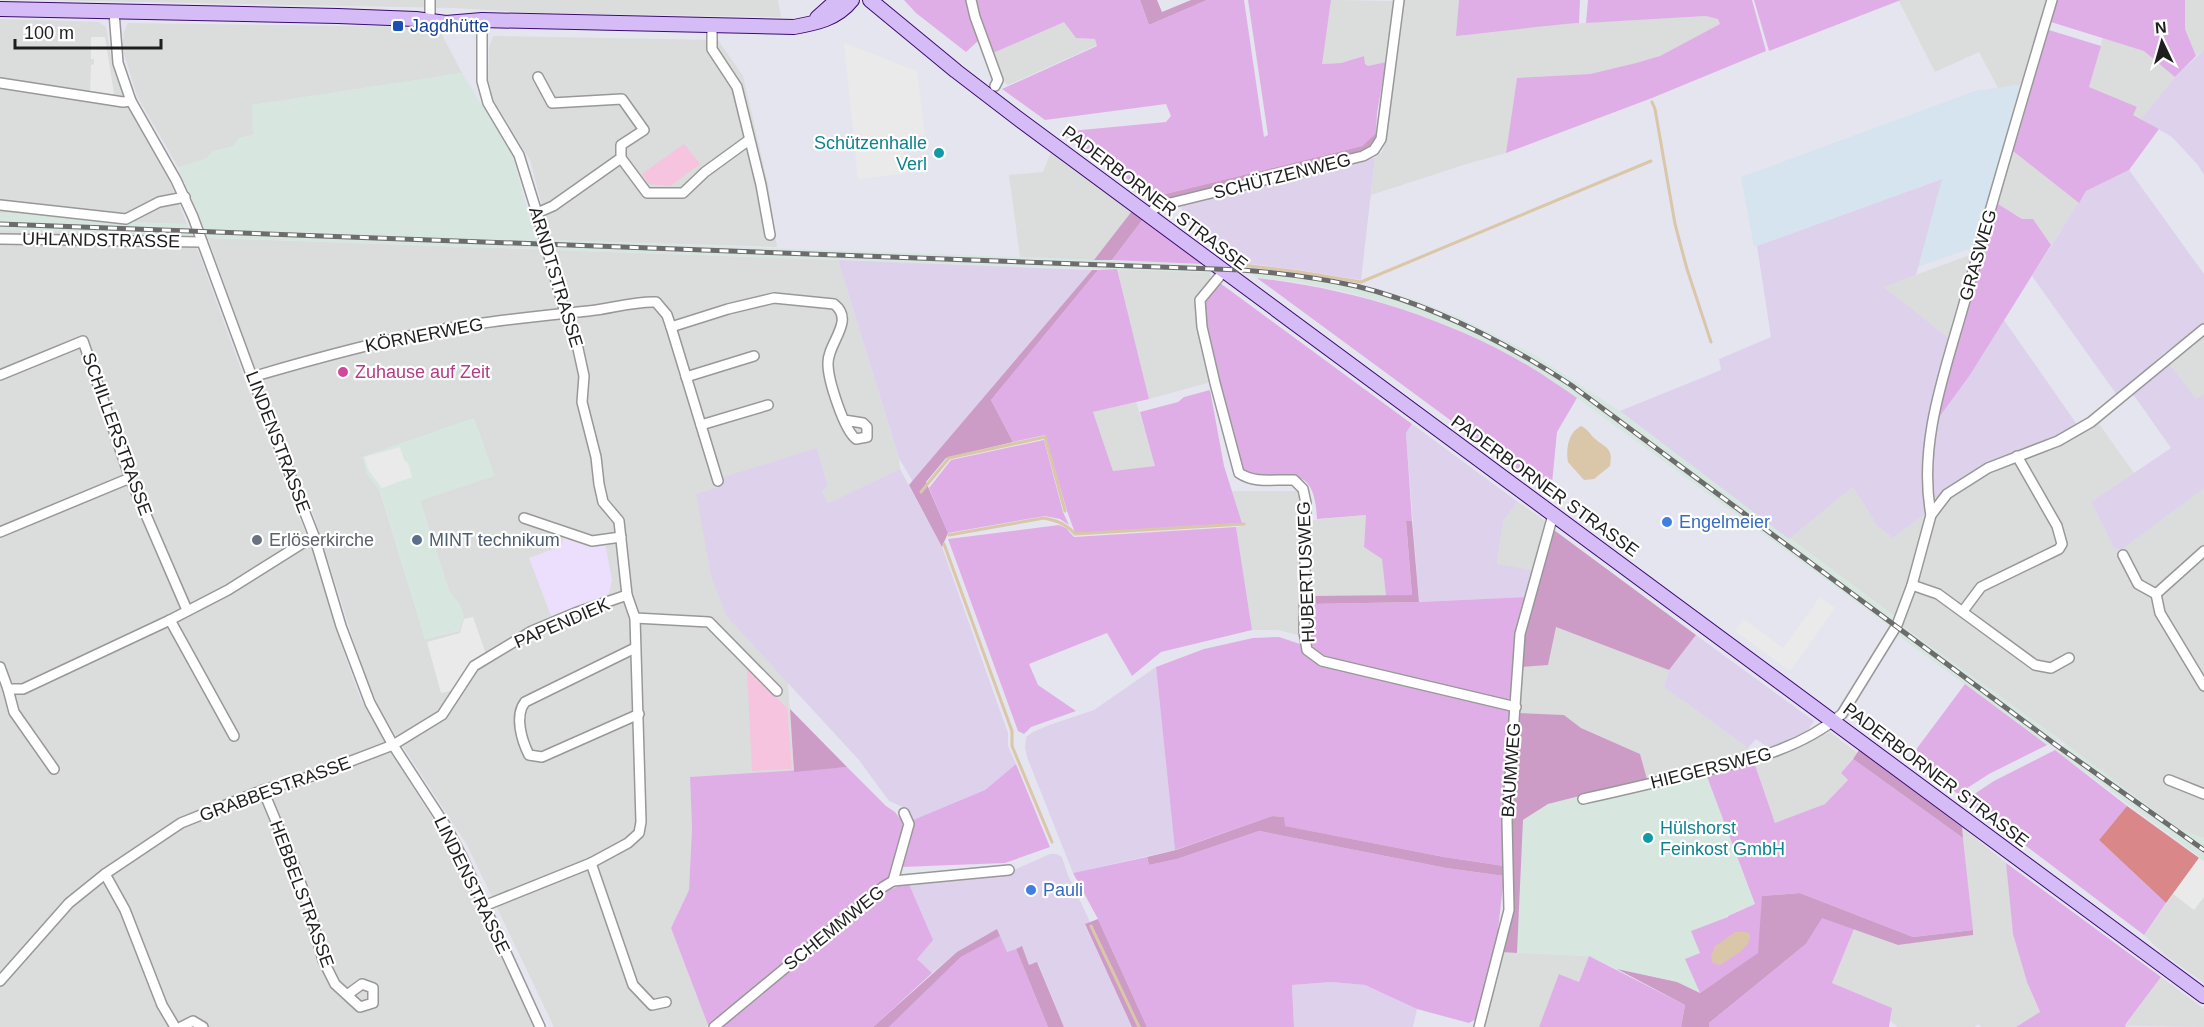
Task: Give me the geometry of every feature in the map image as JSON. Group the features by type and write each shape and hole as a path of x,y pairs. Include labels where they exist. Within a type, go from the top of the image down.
{"main road":[{"path":"808,24 837,0"},
{"path":"0,9 425,19 455,23 478,20 794,27 823,21 842,11 852,0"},
{"name":"PADERBORNER STRASSE","path":"870,0 982,91 2204,996"}],"street":[{"path":"425,19 430,0"},
{"path":"971,0 998,80 995,86"},
{"name":"SCHÜTZENWEG","path":"1147,214 1158,206 1364,156 1374,150 1381,139 1399,0"},
{"name":"GRASWEG","path":"1931,515 1928,497 1928,465 1934,415 1979,250 2052,0"},
{"name":"LINDENSTRASSE","path":"114,12 118,63 131,101 185,197 314,536 357,670 370,703 393,745 447,828 540,1027"},
{"name":"ARNDTSTRASSE","path":"478,20 483,81 488,103 519,155 564,313 577,344 584,376 582,402 596,457 603,502 619,521 627,596 635,618 641,822 639,833 628,843 591,863"},
{"path":"712,25 712,49 737,87 770,235"},
{"path":"538,77 552,103 622,99 644,130 621,145 621,158 647,193 683,193 705,172 750,140"},
{"path":"0,83 123,102 131,101"},
{"path":"537,213 553,206 621,158"},
{"path":"0,205 126,219 159,202 185,197"},
{"name":"UHLANDSTRASSE","path":"0,239 202,242"},
{"name":"HUBERTUSWEG","path":"1224,271 1200,300 1202,327 1239,473 1254,480 1294,480 1302,489 1306,503 1304,632 1307,650 1322,661 1516,706"},
{"path":"718,481 671,327 728,309 774,298 834,304 840,309 843,318 841,330 831,346 828,363 831,383 844,420"},
{"name":"KÖRNERWEG","path":"252,376 346,351 437,331 595,310 641,301 656,302 667,315 671,327"},
{"path":"1931,515 1947,494 1970,478 1988,468 2058,441 2091,422 2204,329"},
{"name":"SCHILLERSTRASSE","path":"0,375 83,341 130,478 187,610"},
{"path":"686,377 754,356"},
{"path":"701,425 768,405"},
{"path":"1963,611 1981,587 2059,549 2062,544 2057,526 2017,456"},
{"path":"0,532 130,478"},
{"name":"BAUMWEG","path":"1479,1027 1509,910 1506,820 1520,634 1553,514"},
{"name":"HIEGERSWEG","path":"1583,800 1755,759 1810,737 1833,722 1842,714 1890,638 1912,585 1931,515"},
{"path":"524,518 592,541 621,537"},
{"path":"8,689 23,688 170,620 228,590 314,536"},
{"path":"2156,594 2204,551"},
{"path":"2123,555 2138,584 2156,594 2160,613 2204,686"},
{"path":"1912,585 1938,594 2035,664 2051,668 2069,658"},
{"name":"PAPENDIEK","path":"393,745 442,715 474,666 532,632 575,613 627,596"},
{"name":"PAPENDIEK","path":"635,618 709,622 777,691"},
{"path":"170,620 234,736"},
{"path":"636,648 525,702 520,708 522,740 529,755 542,757 639,714"},
{"path":"0,667 14,712 54,769"},
{"name":"GRABBESTRASSE","path":"0,981 69,903 105,874 181,823 263,790 312,776 393,745"},
{"path":"2169,780 2204,794"},
{"name":"HEBBELSTRASSE","path":"263,790 299,877 323,960 335,984 347,995"},
{"path":"893,881 909,824 904,813"},
{"path":"484,906 591,863 633,985 652,1005 666,1002"},
{"name":"SCHEMMWEG","path":"714,1027 893,881 1009,870"},
{"path":"105,874 125,910 162,1005 176,1027"},
{"path":"182,1027 193,1021 203,1027"}],"shaded area":[{"path":"36,0 778,0 781,17 539,13 454,8"},
{"path":"904,0 967,0 978,41 966,52 916,13"},
{"path":"976,0 1140,0 1149,25 1207,0 1244,0 1264,137 1268,135 1248,0 1331,0 1322,64 1341,63 1364,56 1365,64 1368,66 1386,62 1376,133 1362,146 1153,197 1060,132 1166,122 1171,116 1166,104 1045,120 1002,89 1097,46 1095,39 1076,38 1064,22 993,53 979,16"},
{"path":"1140,0 1157,0 1162,12 1191,0 1207,0 1149,25"},
{"path":"1331,0 1396,1 1386,62 1368,66 1365,65 1363,56 1341,63 1321,64"},
{"path":"1405,0 1459,0 1457,36 1529,26 1706,16 1719,19 1720,24 1660,56 1633,64 1590,74 1517,78 1506,153 1371,195 1375,158 1382,152 1386,140"},
{"path":"1459,0 1580,0 1579,23 1456,36"},
{"path":"1588,0 1752,0 1766,51 1652,98 1506,153 1517,78 1590,74 1636,63 1660,56 1720,24 1718,19 1706,16 1586,23"},
{"path":"1754,0 1901,0 1769,51"},
{"path":"2049,0 2024,84 1998,88 1979,52 1935,72 1899,1"},
{"path":"2057,0 2185,0 2185,29 2196,56 2175,77 2144,51 2051,22"},
{"path":"2185,0 2204,0 2204,50 2196,56 2185,29"},
{"path":"0,19 99,22 106,27 111,56 128,103 171,184 187,224 90,221 75,216 0,213"},
{"path":"1064,21 1076,38 1095,39 1097,45 1008,85 1003,80 993,53"},
{"path":"128,23 438,27 462,73 252,105 253,135 239,138 234,146 213,151 206,159 178,167 137,96 122,47"},
{"path":"2049,30 2101,46 2089,87 2137,107 2133,115 2159,129 2129,170 2086,191 2079,203 2013,151"},
{"path":"493,36 718,40 743,76 768,184 777,247 551,240 530,160 494,101 488,85 489,48"},
{"path":"91,37 105,37 114,94 90,93 91,65 94,64 94,59 91,59"},
{"path":"2103,38 2145,51 2175,77 2141,119 2132,114 2137,108 2089,87"},
{"path":"844,43 917,71 925,135 902,138 907,173 858,179"},
{"path":"2204,50 2204,175 2198,165 2172,137 2141,119 2175,77"},
{"path":"462,73 512,154 535,238 541,238 543,249 208,238 178,167 206,159 213,151 234,146 239,138 253,135 252,105"},
{"path":"2024,84 1977,246 1918,267 1941,179 1754,247 1741,177 1975,91"},
{"path":"1376,133 1374,143 1361,153 1160,202 1153,197 1362,146"},
{"path":"684,144 700,164 670,186 649,184 642,174"},
{"path":"2013,151 2079,203 2051,245 2033,219 2022,219 1998,204"},
{"path":"1051,152 1132,211 1094,260 1020,257 1009,175 1043,172"},
{"path":"1375,158 1361,280 1242,263 1188,225 1180,205"},
{"path":"2129,170 2204,274 2204,325 2164,353 2117,395 2032,276 2086,191"},
{"path":"1942,179 1916,275 1883,287 1950,339 1931,406 1927,432 1925,514 1893,538 1878,527 1853,487 1789,539 1620,411 1721,370 1719,359 1771,337 1757,246"},
{"path":"1998,204 2022,219 2033,219 2051,245 1970,375 1935,423 1939,400"},
{"path":"1132,211 1143,219 1112,260 1094,260"},
{"path":"0,213 75,216 90,221 187,224 193,237 150,233 0,230"},
{"path":"1143,219 1204,262 1203,264 1112,260"},
{"path":"0,230 150,233 193,237 251,397 313,552 360,698 453,851 533,1020 534,1027 0,1027"},
{"path":"208,238 838,260 899,458 900,469 828,503 822,491 828,486 817,448 727,617 788,683 794,772 690,778 692,828 689,890 671,928 708,1025 706,1027 554,1027 467,845 396,736 365,677 314,516 269,409","holes":["474,418 420,500 449,591 459,603 464,616 459,631 425,639 380,492 363,457"]},
{"path":"551,240 1203,264 1215,273 553,250"},
{"path":"1975,253 1950,339 1882,287 1916,275"},
{"path":"838,260 1092,270 913,482 899,458"},
{"path":"1242,267 1299,273 1383,290 1458,317 1533,354 1620,411 1896,617 1892,628 1577,398 1527,365 1454,328 1409,311 1350,293 1297,282 1257,278"},
{"path":"1117,269 1210,272 1211,283 1197,300 1211,382 1149,399"},
{"path":"1117,269 1149,399 1093,412 1113,471 1155,466 1140,412 1178,402 1184,397 1210,390 1224,466 1242,523 1075,533 1045,435 1013,442 991,400 1098,270"},
{"path":"1092,270 1098,270 991,400 1013,442 946,458 926,482 948,533 942,547 909,485"},
{"path":"1257,278 1328,289 1430,319 1495,348 1533,369 1577,398 1557,432 1551,494"},
{"path":"1220,283 1412,424 1406,433 1412,521 1406,522 1412,595 1386,596 1382,559 1364,547 1366,515 1317,519 1315,499 1310,486 1303,479 1258,475 1244,471 1206,328 1204,302"},
{"path":"2004,320 2078,426 1950,488 1937,499 1931,497 1930,462 1935,423 1970,375"},
{"path":"2204,333 2204,394 2196,399 2169,363"},
{"path":"2169,363 2196,399 2204,394 2204,488 2121,550 2114,548 2091,502 2171,448 2133,394"},
{"path":"1136,402 1156,466 1113,471 1093,412"},
{"path":"474,418 495,476 420,501 449,591 459,603 464,616 459,630 425,639 381,493 367,474 362,457"},
{"path":"2097,421 2134,473 2091,502 2114,548 2121,550 2204,488 2204,838 2179,829 1901,625 1896,617 1789,539 1853,487 1878,527 1893,538 1925,514 1937,517 1950,496 1990,470"},
{"path":"1412,424 1518,502 1503,521 1497,564 1535,571 1527,597 1419,602 1406,433"},
{"path":"1581,426 1607,448 1610,454 1610,466 1594,479 1584,480 1568,462 1569,441 1573,433"},
{"path":"1044,440 1063,512 1069,525 1060,519 1045,516 948,533 929,488 951,460"},
{"path":"400,447 412,477 382,488 369,471 364,457"},
{"path":"817,448 828,486 822,491 828,503 900,469 942,547 1008,733 1008,746 1016,764 985,790 913,820 908,809 889,801 859,760 727,617 712,579 696,494 723,486 724,477"},
{"path":"1232,491 1299,491 1303,504 1303,521 1366,515 1364,547 1382,559 1386,596 1300,597 1298,635 1278,630 1252,630 1236,527 1243,526"},
{"path":"1518,502 1547,522 1535,571 1497,565 1503,521"},
{"path":"1406,521 1412,521 1419,602 1310,604 1310,596 1412,595"},
{"path":"1059,525 1066,528 1074,537 1236,527 1252,630 1161,652 1132,676 1107,633 1029,664 1038,685 1076,711 1031,727 1024,734 1018,731 948,539"},
{"path":"1554,530 1696,635 1669,670 1556,627 1548,665 1522,667 1523,635"},
{"path":"564,534 605,543 612,580 609,594 551,616 529,558 561,546"},
{"path":"1527,597 1517,634 1511,697 1506,701 1330,660 1314,652 1308,631 1310,604"},
{"path":"1820,597 1835,608 1790,671 1735,631 1743,619 1783,648"},
{"path":"473,617 486,654 466,669 454,690 441,693 427,642 460,633 464,619"},
{"path":"1901,625 2059,739 2047,745 1896,634"},
{"path":"1556,627 1669,670 1664,687 1748,748 1754,755 1647,779 1640,754 1581,728 1564,715 1518,713 1522,667"},
{"path":"1696,635 1814,721 1808,730 1771,750 1756,739 1748,748 1664,687 1669,670"},
{"path":"1279,637 1303,645 1310,658 1321,664 1507,709 1510,713 1504,866 1444,857 1284,826 1284,817 1272,816 1175,850 1156,667 1204,649 1253,638"},
{"path":"1156,667 1175,850 1073,873 1027,757 1026,737 1049,725 1094,710"},
{"path":"747,668 787,708 792,769 752,771"},
{"path":"1965,684 2047,745 1989,774 1958,794 1909,759"},
{"path":"790,709 847,767 794,772"},
{"path":"1518,713 1564,715 1581,728 1640,754 1647,779 1548,804 1523,820 1517,953 1501,952 1512,909 1509,820"},
{"path":"1830,732 1857,753 1841,773 1848,780 1825,804 1775,823 1755,765 1788,753"},
{"path":"2066,744 2179,829 2204,838 2204,860 2055,750"},
{"path":"1859,750 1962,827 1963,838 1853,759"},
{"path":"2055,750 2127,806 2099,840 2166,903 2144,935 1965,800 1994,781"},
{"path":"1853,759 1963,838 1973,930 1913,937 1800,893 1763,896 1759,953 1700,993 1685,959 1700,953 1691,931 1755,904 1706,774 1755,765 1775,823 1825,804 1848,780 1841,773"},
{"path":"1016,764 1050,847 1005,863 902,867 913,820 985,790"},
{"path":"847,767 901,820 904,831 890,876 708,1025 671,928 689,890 692,828 690,777"},
{"name":"Hülshorst Feinkost GmbH","path":"1706,774 1755,904 1728,915 1700,953 1686,959 1700,993 1677,982 1617,969 1589,956 1517,953 1523,820 1548,804 1589,794"},
{"path":"2127,806 2199,858 2166,903 2099,840"},
{"path":"1272,816 1284,817 1285,826 1444,857 1504,866 1504,876 1446,868 1259,831 1177,859 1149,865 1147,857 1176,850"},
{"path":"1962,827 2006,863 2013,934 2027,982 2040,1013 2016,1027 1981,1027 1979,1024 1974,1027 1898,1027 1890,1021 1892,1008 1832,983 1854,929 1898,945 1973,935"},
{"path":"1259,831 1446,868 1504,876 1498,931 1476,1019 1469,1023 1417,1009 1365,985 1331,982 1292,985 1294,1027 1147,1027 1098,919 1073,873 1147,857 1149,865 1177,859"},
{"path":"1050,854 1062,857 1090,922 1085,925 1132,1027 1064,1027 1038,963 1029,965 1022,947 1007,952 957,952 932,973 917,959 908,882 1007,873"},
{"path":"2200,857 2204,860 2204,983 2165,955 2144,935"},
{"path":"2199,858 2204,861 2204,897 2194,910 2173,894"},
{"path":"2006,863 2161,977 2125,1025 2126,1027 2016,1027 2040,1012 2027,982 2013,934"},
{"path":"908,882 933,940 917,959 932,973 873,1027 722,1027 887,891"},
{"path":"1800,893 1913,937 1973,930 1973,935 1898,945 1822,918 1806,944 1709,1023 1709,1027 1681,1027 1685,1005 1617,969 1677,982 1700,993 1758,953 1762,896"},
{"path":"1822,917 1854,929 1832,983 1892,1008 1889,1027 1709,1027 1709,1023 1806,944"},
{"path":"1098,919 1147,1027 1132,1027 1085,924"},
{"path":"997,929 1000,936 961,957 889,1027 873,1027 957,952"},
{"path":"1735,932 1750,934 1748,944 1720,965 1713,963 1711,957 1714,947"},
{"path":"1000,936 1007,952 1016,949 1048,1027 889,1027 961,957"},
{"path":"1022,946 1029,965 1037,962 1064,1027 1048,1027 1016,949"},
{"path":"1501,952 1589,956 1579,982 1560,974 1539,1027 1483,1027"},
{"path":"1589,956 1685,1005 1681,1027 1539,1027 1559,974 1579,982"},
{"path":"2161,977 2204,1009 2204,1027 2125,1026"},
{"path":"1331,982 1365,985 1417,1009 1413,1027 1294,1027 1292,985"}],"waterway":[{"path":"1652,102 1675,224 1711,342"},
{"path":"1242,265 1361,282 1651,161"},
{"path":"921,492 949,458 1045,437 1065,511"},
{"path":"949,535 1044,518 1061,523 1075,534 1244,524"},
{"path":"944,544 1012,731 1012,746 1052,842"},
{"path":"1091,926 1139,1027"}],"railway":[{"path":"0,224 1242,270 1328,281 1385,294 1468,326 1571,385 2056,745 2204,850"}],"place":[{"name":"Jagdhütte","path":"398,26"},
{"name":"Schützenhalle Verl","path":"939,153"},
{"name":"Zuhause auf Zeit","path":"343,372"},
{"name":"Engelmeier","path":"1667,522"},
{"name":"Erlöserkirche","path":"257,540"},
{"name":"MINT technikum","path":"417,540"},
{"name":"Hülshorst Feinkost GmbH","path":"1648,838"},
{"name":"Pauli","path":"1031,890"}]}
